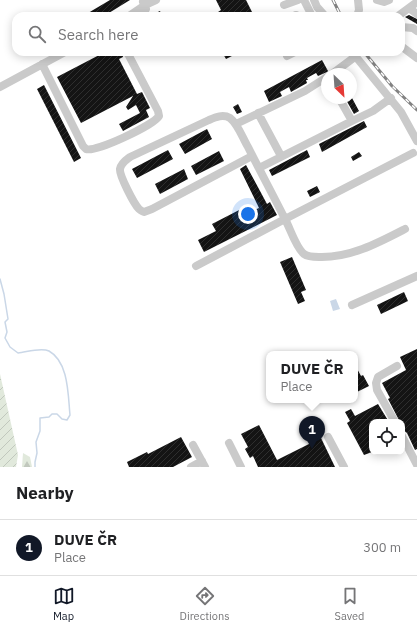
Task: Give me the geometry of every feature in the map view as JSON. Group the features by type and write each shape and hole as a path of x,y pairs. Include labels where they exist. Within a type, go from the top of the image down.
{"street":[{"path":"133,12 143,2 156,0"},
{"path":"284,5 298,0"},
{"path":"304,0 310,12"},
{"path":"314,0 321,12"},
{"path":"358,0 358,12"},
{"path":"378,1 389,0"},
{"path":"143,2 146,9 144,12"},
{"path":"404,12 417,2"},
{"path":"409,8 417,14"},
{"path":"405,27 413,28 417,31"},
{"path":"405,49 417,58"},
{"path":"0,87 57,56"},
{"path":"42,64 83,146 86,149 92,150 122,139 154,122 159,116 158,111 129,56"},
{"path":"339,68 352,56"},
{"path":"356,56 401,112 417,141"},
{"path":"236,124 305,91 321,81"},
{"path":"259,168 373,111 390,98"},
{"path":"342,104 352,121"},
{"path":"258,113 281,156"},
{"path":"252,156 144,212 138,208 120,174 121,165 130,157 221,116 229,118 236,124 299,248 304,254 312,257 344,255 378,243 405,229"},
{"path":"196,266 413,153"},
{"path":"352,305 417,276"},
{"path":"393,419 378,390 376,383 378,377 397,366"},
{"path":"328,436 344,467"},
{"path":"229,442 241,467"},
{"path":"405,442 417,465 414,467"},
{"path":"191,467 203,464 193,445"}],"green space":[{"path":"0,374 18,455 16,467 0,467"},
{"path":"23,453 30,457 32,467 22,467"}],"water":[{"path":"336,299 340,309 333,311 330,301"}],"building":[{"path":"110,0 130,0 110,12 90,12"},
{"path":"216,0 246,0 252,12 218,12 221,10"},
{"path":"409,15 417,19 417,24 405,17"},
{"path":"97,56 123,56 119,59 137,94 142,92 150,108 146,110 149,117 123,131 119,124 140,113 136,105 128,110 126,107 133,96 81,123 57,77"},
{"path":"224,56 232,56 226,59"},
{"path":"322,60 326,68 321,68 321,75 318,76 316,73 307,78 307,83 291,92 289,87 280,92 282,96 269,102 264,91"},
{"path":"44,85 81,158 74,162 37,89"},
{"path":"238,104 242,112 237,114 233,107"},
{"path":"348,104 355,104 359,111 354,114"},
{"path":"364,121 367,127 322,152 319,144"},
{"path":"207,129 212,139 185,154 179,144"},
{"path":"168,150 173,159 137,178 132,169"},
{"path":"307,150 310,157 272,176 269,170"},
{"path":"219,151 224,161 196,175 191,166"},
{"path":"359,152 362,156 353,161 351,157"},
{"path":"246,165 267,204 270,202 277,215 204,252 198,240 216,231 212,224 245,207 248,213 259,208 240,169"},
{"path":"184,169 188,179 160,194 155,184"},
{"path":"317,186 320,192 310,197 307,191"},
{"path":"292,257 306,290 301,292 305,301 298,304 280,262"},
{"path":"404,292 408,301 381,314 377,305"},
{"path":"417,349 417,449 415,450 405,431 405,419 398,419 382,383 406,370 400,357"},
{"path":"358,370 361,376 363,375 369,386 358,392"},
{"path":"378,404 387,419 369,419 369,453 364,455 347,423 350,421 345,412 351,409 355,416"},
{"path":"259,425 277,460 321,438 335,467 258,467 253,456 250,458 245,449 248,447 241,434"},
{"path":"181,437 192,457 173,467 129,467 127,462 147,452 148,454"}],"waterway":[{"path":"0,279 8,319 5,322 7,332 5,338 10,347 18,353 46,350 56,356 64,371 68,389 70,415 67,420 62,419 57,414 40,418 40,431 36,442 37,453 35,467"}],"railway":[{"path":"333,0 339,12"},
{"path":"367,56 392,86 417,110"}],"place":[{"name":"DUVE ČR","path":"312,449"}]}
